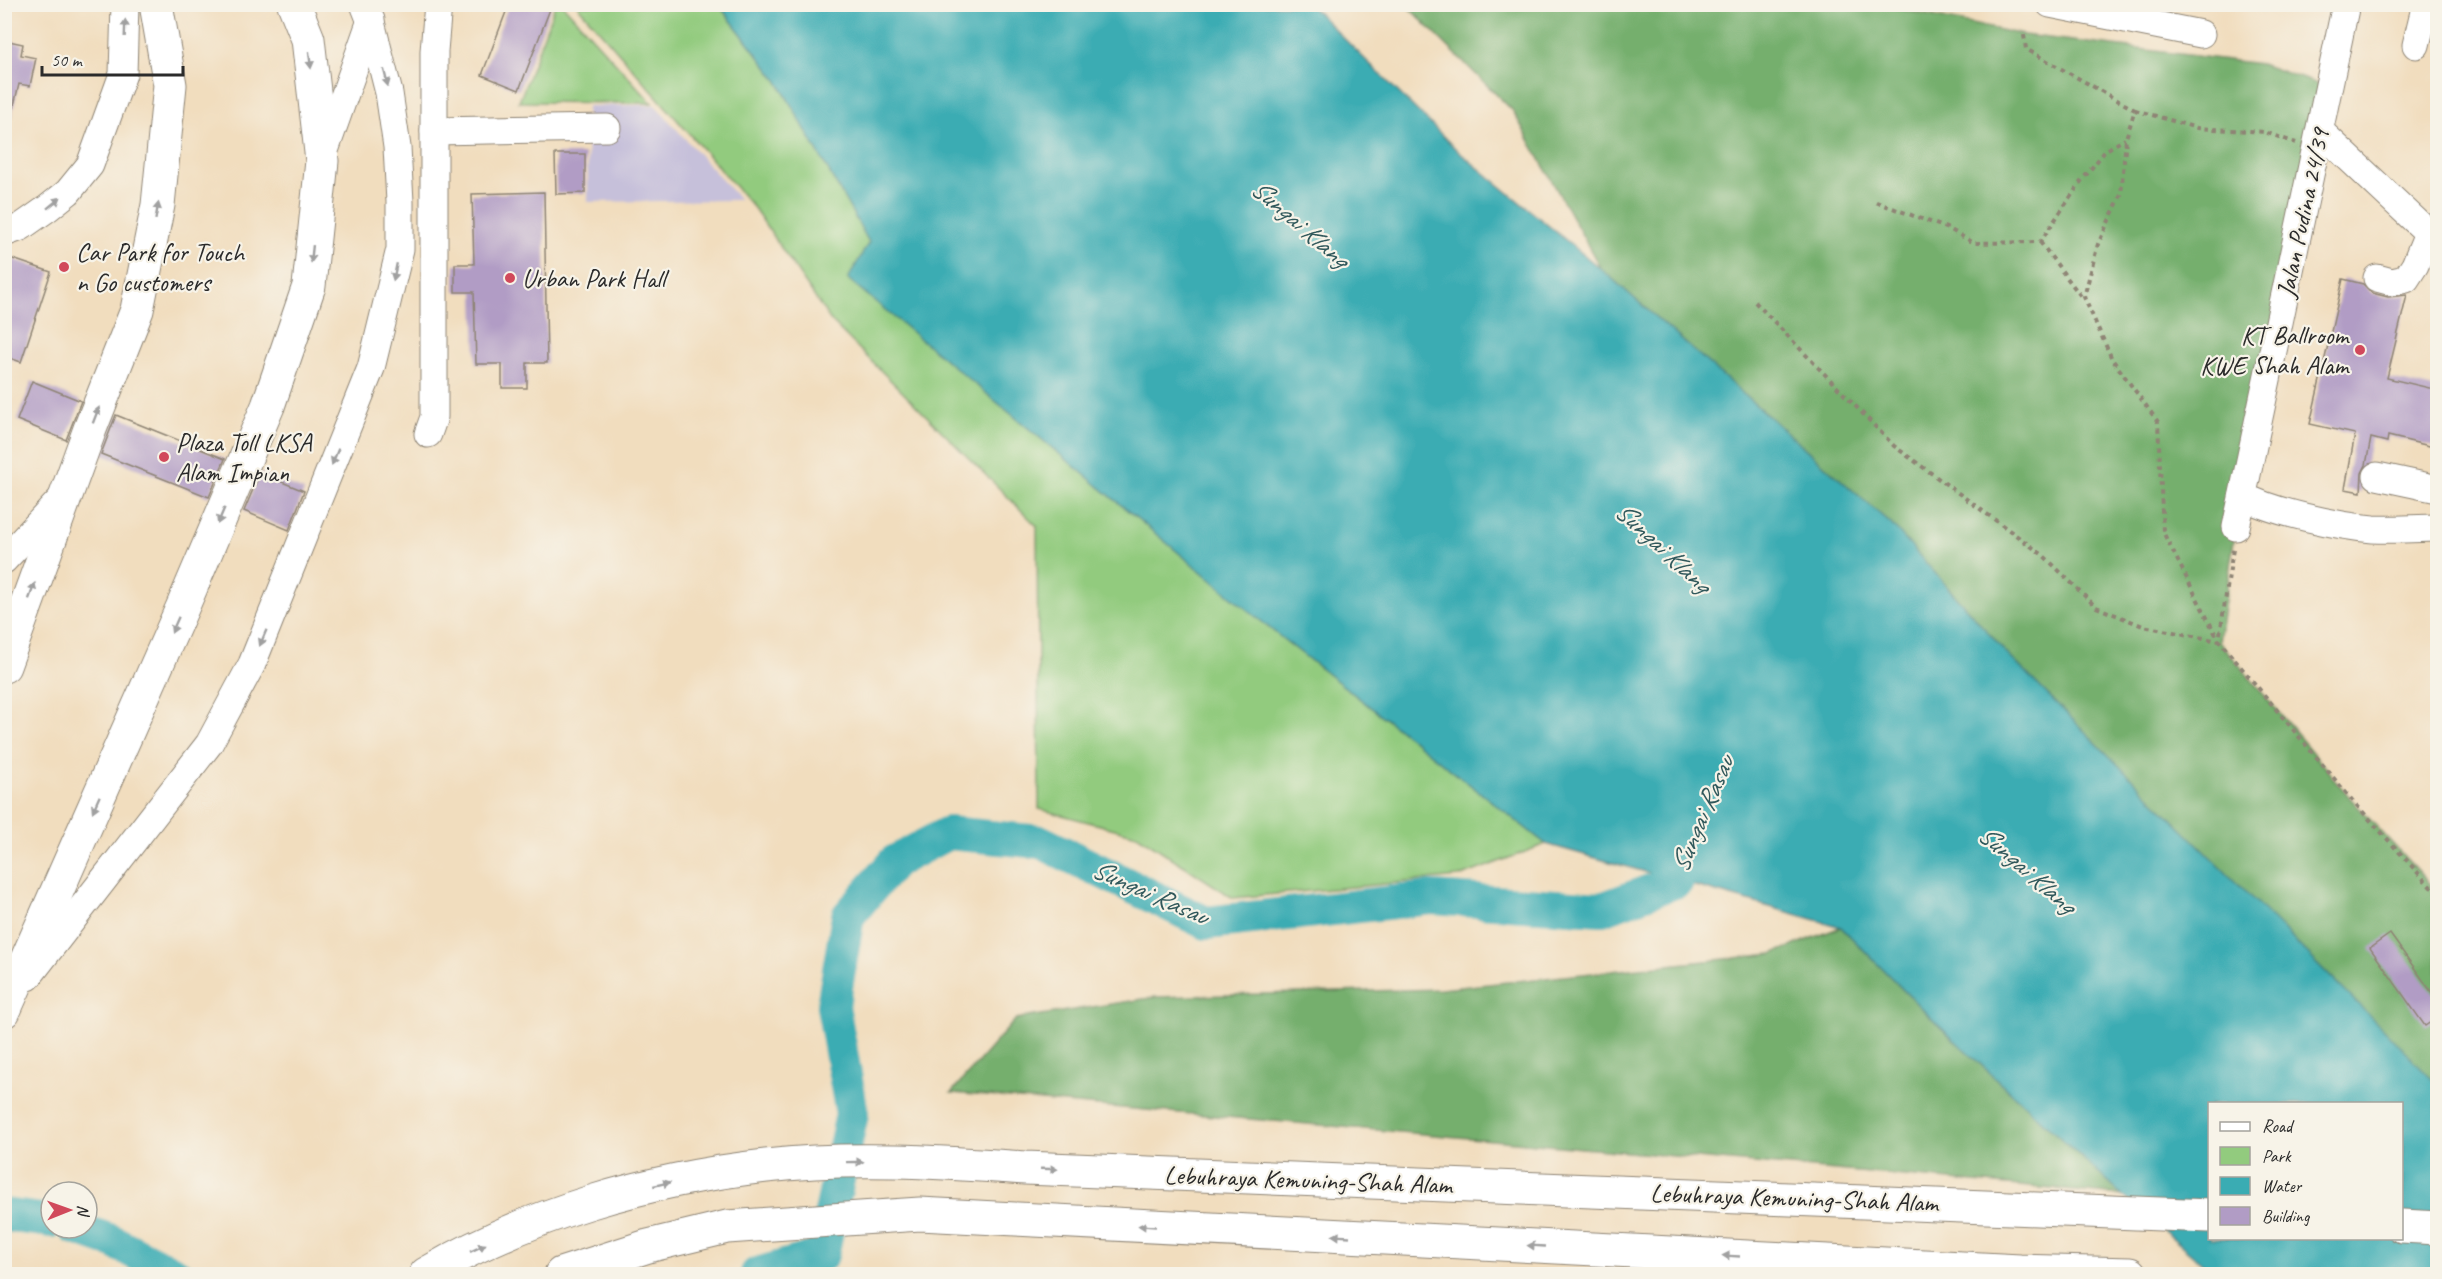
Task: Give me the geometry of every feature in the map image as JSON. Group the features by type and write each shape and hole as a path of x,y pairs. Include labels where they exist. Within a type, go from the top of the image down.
{"highway":[{"path":"4,666 137,309 158,205 170,85 156,4"},
{"path":"8,1005 187,598 268,406 309,286 322,160 308,39 294,4"},
{"name":"Lebuhraya Kemuning-Shah Alam","path":"426,1275 520,1227 578,1207 702,1175 768,1166 833,1162 920,1161 1025,1168 2208,1216"},
{"name":"Lebuhraya Kemuning-Shah Alam","path":"561,1275 589,1263 727,1227 920,1214 2130,1275"},
{"path":"2403,1226 2438,1228"}],"street":[{"path":"4,233 21,227 48,208 68,192 90,165 123,74 126,4"},
{"path":"428,434 434,417 434,51 438,4"},
{"path":"2050,4 2201,34"},
{"name":"Jalan Pudina 24/39","path":"2236,527 2346,4"},
{"path":"2416,45 2426,4"},
{"path":"322,160 368,10"},
{"path":"8,1005 209,744 252,664 371,368 385,317 400,249 400,237 397,147 390,93 368,10"},
{"path":"434,131 607,128"},
{"path":"2318,140 2433,237 2406,279 2392,282 2377,278"},
{"path":"2377,476 2438,489"},
{"path":"4,560 68,492"},
{"path":"2243,496 2259,505 2361,527 2438,528"}],"path":[{"path":"2024,34 2026,50 2135,110 2197,128 2265,132 2318,140"},
{"path":"2084,301 2098,244 2121,195 2126,138 2135,110"},
{"path":"2040,242 2082,180 2106,150 2126,138"},
{"path":"1876,202 1948,229 1974,243 2040,242"},
{"path":"2040,242 2084,301 2112,359 2158,422 2163,532 2219,641 2352,800 2438,895"},
{"path":"1755,302 1894,446 2043,555 2096,608 2143,626 2219,641"},
{"path":"2219,641 2236,527"}],"shaded area":[{"path":"655,105 740,200 588,202 587,106"}],"green space":[{"path":"563,4 652,103 519,102 555,5"},
{"path":"577,5 719,5 777,80 869,242 849,279 1278,635 1546,844 1459,877 1233,898 1137,835 1039,809 1037,526 831,321 754,208"},
{"path":"1406,5 1881,5 2024,35 2261,64 2329,88 2236,527 2219,641 2352,800 2437,892 2437,1084 2009,656 1891,524 1601,269 1513,111"},
{"path":"1841,927 1936,1023 2122,1195 951,1093 1016,1019 1156,997 1441,989 1772,954"}],"water":[{"name":"Sungai Klang","path":"719,5 1310,5 1459,152 1601,269 1891,524 2009,656 2437,1083 2437,1274 2215,1274 2122,1195 1936,1023 1841,927 1546,844 1278,635 848,279 869,242 777,80"}],"building":[{"path":"509,4 552,4 519,90 482,75"},
{"path":"4,40 23,44 21,55 36,58 30,86 19,84 11,118 4,118"},
{"path":"555,154 585,154 585,193 556,194"},
{"name":"Urban Park Hall","path":"544,192 547,363 527,363 527,388 502,388 502,364 476,364 474,292 455,292 455,264 474,264 472,194"},
{"path":"4,256 51,272 21,362 4,356"},
{"name":"KT Ballroom KWE Shah Alam","path":"2343,279 2363,284 2372,293 2388,297 2407,295 2387,378 2438,390 2438,448 2388,436 2387,442 2371,438 2366,465 2362,473 2361,492 2345,489 2355,434 2310,424"},
{"path":"32,381 81,401 66,440 17,420"},
{"path":"116,415 225,459 209,497 101,454"},
{"path":"260,473 304,491 289,530 244,511"},
{"path":"2390,934 2438,1001 2438,1017 2425,1026 2370,948"}],"waterway":[{"name":"Sungai Rasau","path":"757,1274 822,1255 852,1114 833,1006 848,916 894,862 948,833 1041,842 1206,923 1431,898 1602,909 1677,881 1695,837"},
{"name":"Sungai Rasau","path":"4,1215 39,1219"},
{"name":"Sungai Rasau","path":"99,1236 176,1274"}],"place":[{"name":"Car Park for Touch n Go customers","path":"64,267"},
{"name":"Urban Park Hall","path":"510,278"},
{"name":"KT Ballroom KWE Shah Alam","path":"2360,350"},
{"name":"Plaza Toll LKSA Alam Impian","path":"164,457"}]}
